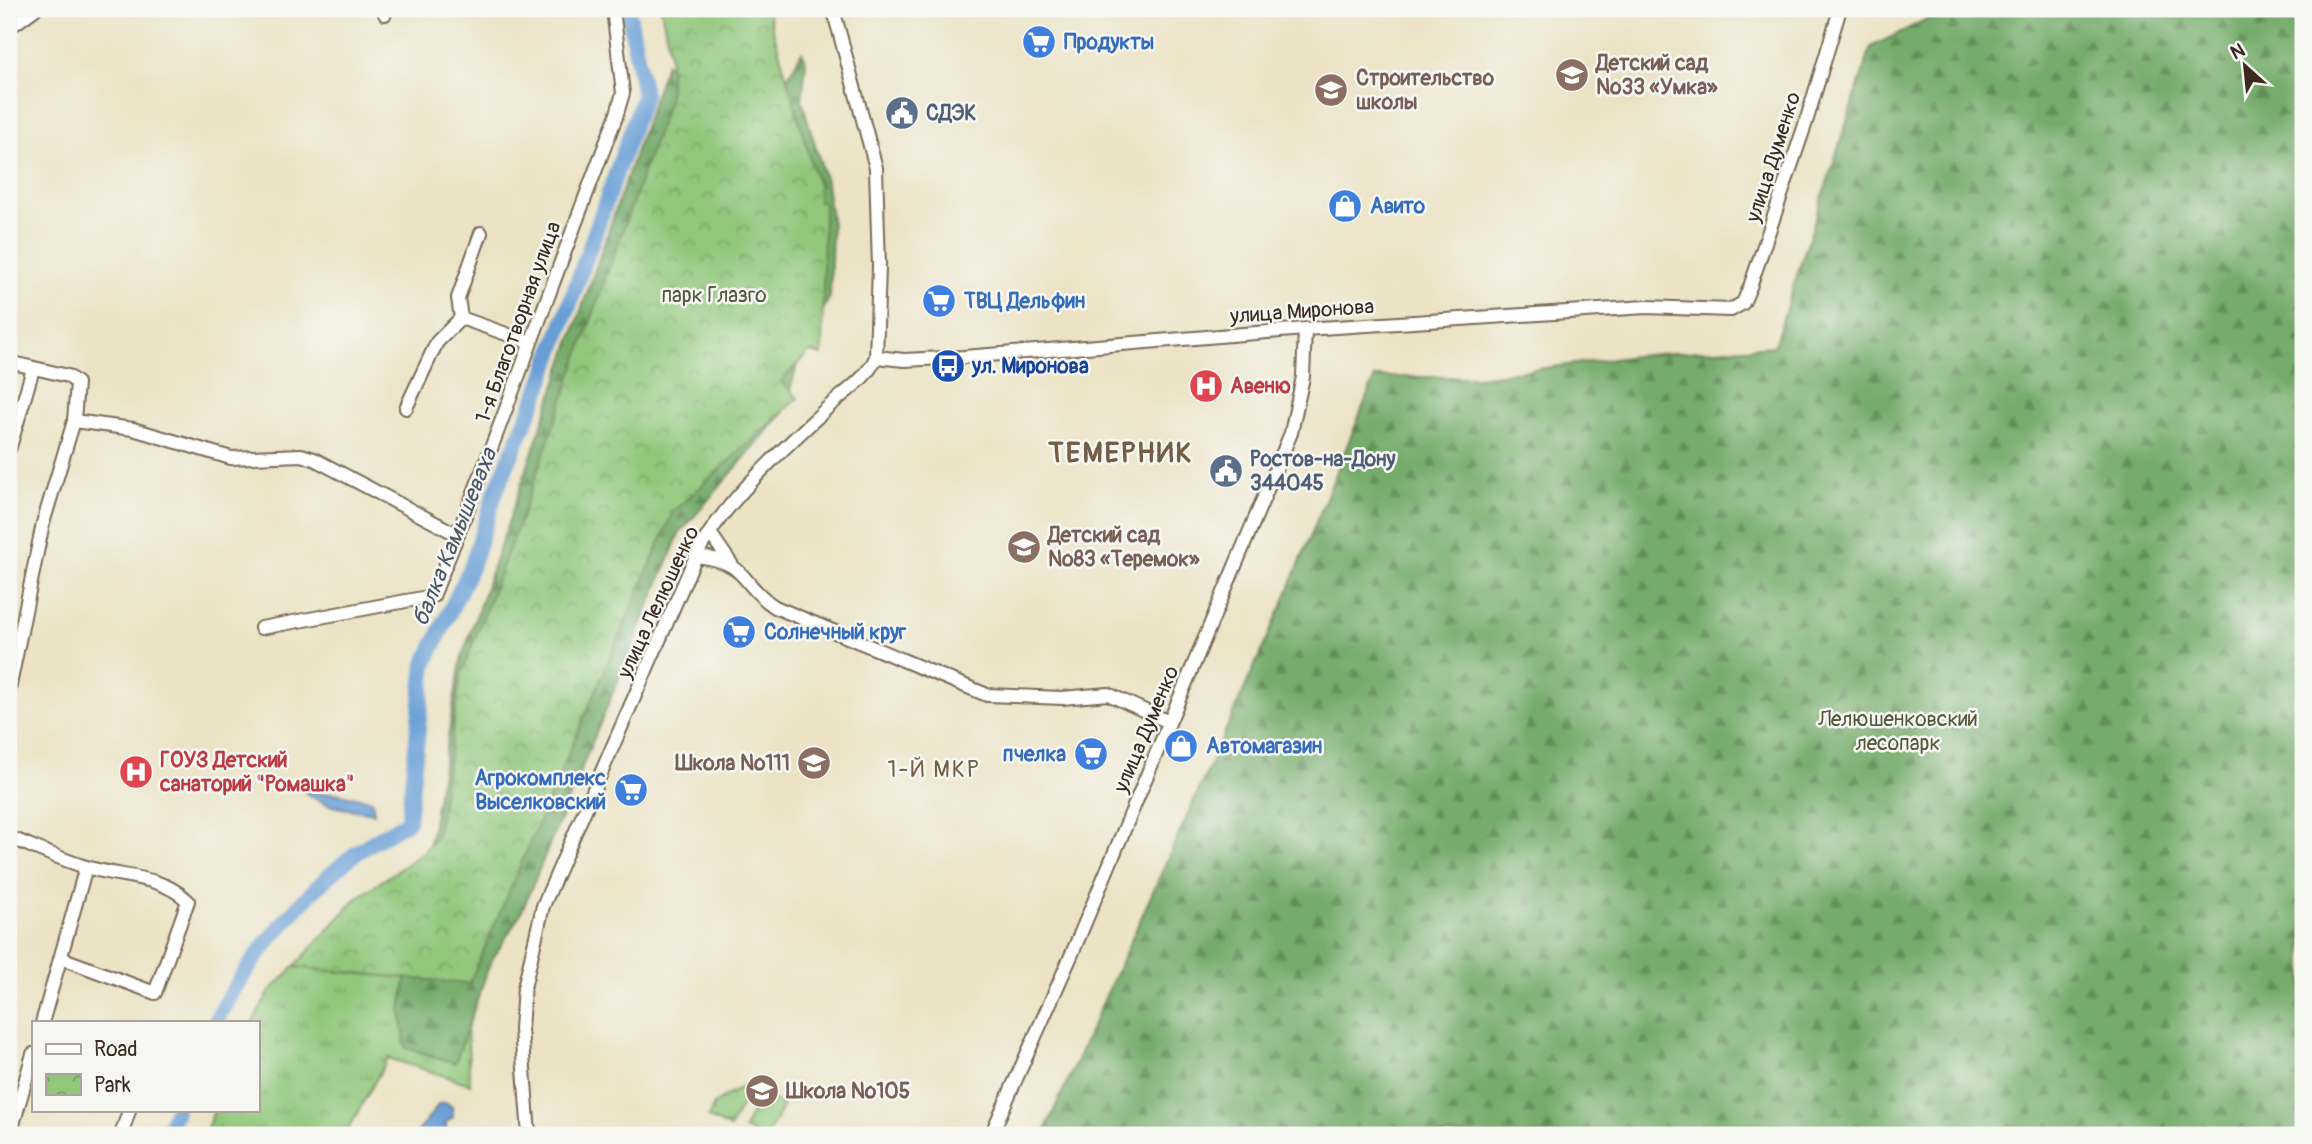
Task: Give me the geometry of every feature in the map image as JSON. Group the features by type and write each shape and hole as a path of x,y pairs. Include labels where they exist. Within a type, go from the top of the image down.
{"street":[{"path":"9,28 35,9"},
{"name":"1-я Благотворная улица","path":"261,628 433,596 616,117 623,93 613,9"},
{"path":"833,9 876,168 879,267 876,357"},
{"name":"улица Думенко","path":"1731,310 1743,303 1750,287 1806,122 1840,9"},
{"path":"461,318 458,298 481,233"},
{"name":"улица Миронова","path":"876,357 904,360 964,357 1306,329 1665,306 1731,310"},
{"path":"461,318 529,342"},
{"path":"406,408 437,342 461,318"},
{"name":"улица Думенко","path":"991,1135 1170,722 1291,433 1303,377 1306,329"},
{"name":"улица Лелюшенко","path":"529,1135 522,1029 524,988 543,906 696,556 729,507 794,440 872,368 876,357"},
{"path":"9,362 68,376 76,383 74,421 43,523 9,690"},
{"path":"9,450 33,369"},
{"path":"74,421 133,429 231,458 301,455 314,459 458,535"},
{"path":"710,533 732,565"},
{"path":"696,556 732,565 740,570 761,598 775,607 986,695 1062,698 1108,694 1170,722"},
{"path":"9,838 86,867 127,878 164,882 188,901 155,993 61,958"},
{"path":"43,1021 86,867"},
{"path":"10,1135 32,1058"},
{"path":"121,1135 129,1112"}],"green space":[{"name":"парк Глазго","path":"661,9 767,9 818,186 818,201 824,203 822,355 809,352 781,381 798,398 673,512 469,984 294,967 356,899 421,854 437,836 461,675 521,518 668,102 670,67"},
{"name":"Лелюшенковский лесопарк","path":"1947,9 2303,9 2303,1135 1043,1135 1285,599 1375,377 1477,377 1643,355 1774,346 1871,47"},
{"name":"парк Глазго","path":"802,52 806,62 802,101 826,182 832,225 830,297 802,349 783,413 679,534 521,913 490,963 455,1063 406,1048 401,1010 461,660 666,63 708,78 785,82"},
{"path":"294,967 465,984 470,1084 388,1058 345,1135 204,1135 214,1112 259,1112 259,1021 253,1021 270,991"},
{"path":"747,1084 751,1086 730,1128 708,1118 715,1103"},
{"path":"761,1094 783,1105 768,1135 757,1135 744,1129"}],"water":[{"path":"296,783 320,794 334,793 372,800 374,813 321,802 303,791"},
{"path":"447,1103 452,1107 453,1117 445,1123 447,1130 435,1135 416,1135 439,1104"}],"waterway":[{"name":"балка Камышеваха","path":"216,1021 240,980 272,936 308,896 352,856 408,821 425,664 471,567 496,491 539,390 644,95 628,9"},
{"name":"балка Камышеваха","path":"166,1135 176,1112"}],"place":[{"name":"Продукты","path":"1039,42"},
{"name":"Детский сад №33 «Умка»","path":"1572,75"},
{"name":"Строительство школы","path":"1331,90"},
{"name":"СДЭК","path":"902,113"},
{"name":"Авито","path":"1345,206"},
{"name":"ТВЦ Дельфин","path":"939,301"},
{"name":"ул. Миронова","path":"948,366"},
{"name":"Авеню","path":"1206,386"},
{"name":"Ростов-на-Дону 344045","path":"1226,471"},
{"name":"Детский сад №83 «Теремок»","path":"1024,547"},
{"name":"Солнечный круг","path":"739,632"},
{"name":"Автомагазин","path":"1181,746"},
{"name":"пчелка","path":"1091,754"},
{"name":"Школа №111","path":"814,763"},
{"name":"ГОУЗ Детский санаторий \"Ромашка\"","path":"136,772"},
{"name":"Агрокомплекс Выселковский","path":"631,790"},
{"name":"Школа №105","path":"762,1091"}],"district":[{"name":"ТЕМЕРНИК","path":"1121,452"},
{"name":"1-Й МКР","path":"934,769"}]}
